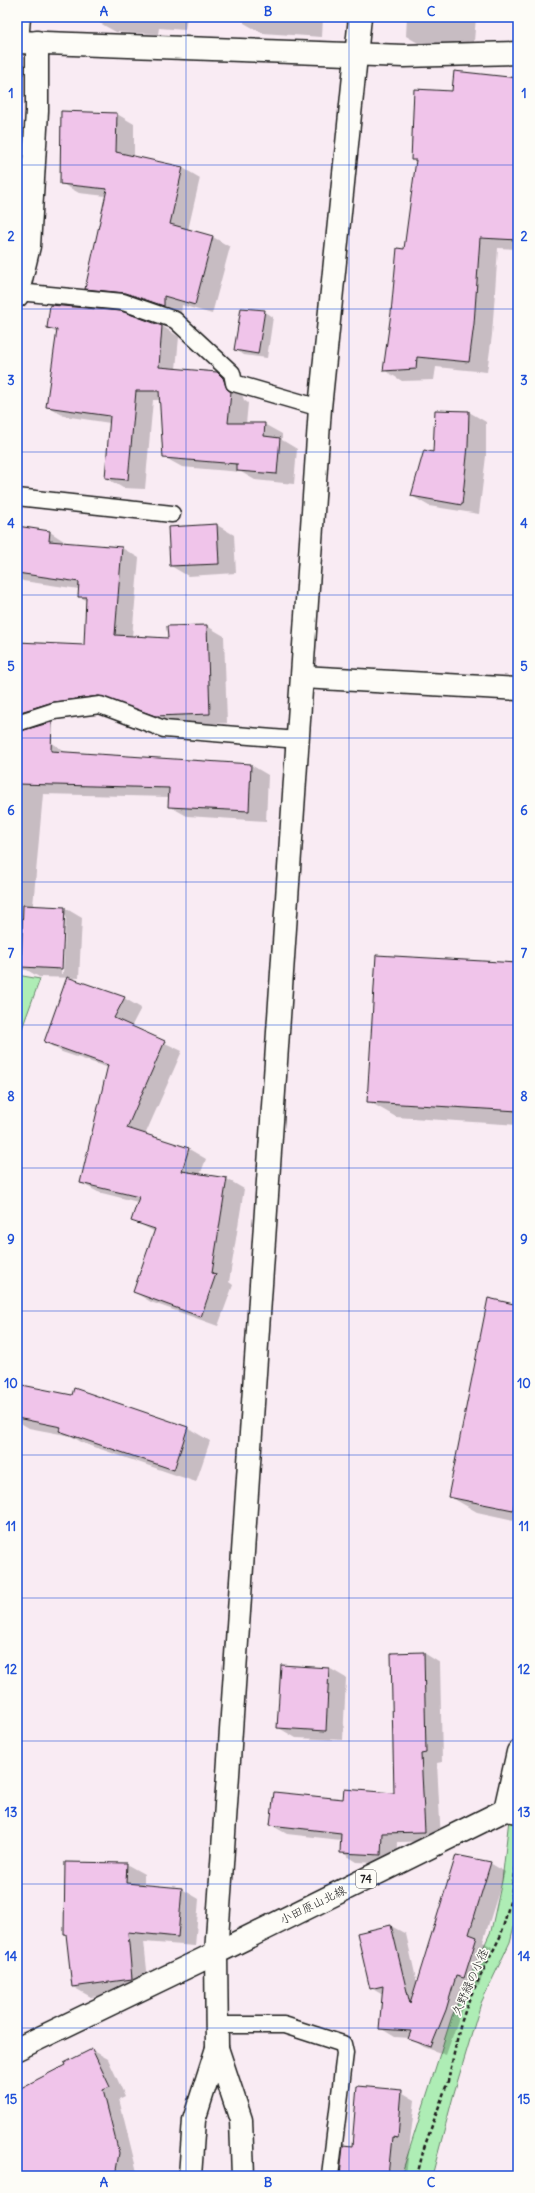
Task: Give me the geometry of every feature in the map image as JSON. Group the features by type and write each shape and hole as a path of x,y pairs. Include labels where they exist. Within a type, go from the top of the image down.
{"street":[{"path":"17,296 29,246 37,111 19,17"},
{"path":"190,2176 194,2120 217,2048 216,1953 320,408 358,54 360,17"},
{"path":"24,42 404,56 518,48"},
{"path":"302,676 518,689"},
{"path":"511,1811 518,1752"},
{"name":"小田原山北線","path":"17,2049 511,1811"},
{"path":"217,2048 240,2120 243,2176"}],"lane":[{"path":"18,292 123,302 175,320 232,373 234,383 320,408"},
{"path":"17,497 172,514"},
{"path":"17,723 54,711 100,705 164,730 298,740"},
{"path":"217,2025 284,2025 343,2044 344,2053 330,2176"}],"path":[{"name":"久野緑の小径","path":"417,2176 424,2148 448,2081 460,2026 470,1997 501,1935 512,1898 518,1840"}],"green space":[{"path":"17,975 40,979 21,1031 17,1030"},
{"path":"509,1819 518,1821 518,1910 510,1942 481,2003 454,2093 432,2176 401,2176 452,2016 491,1931 502,1881"}],"building":[{"path":"454,71 518,78 518,240 480,238 474,324 469,362 417,357 416,369 383,371 391,313 397,248 404,249 416,160 411,160 414,89 452,91"},
{"path":"61,111 117,113 116,152 183,167 170,224 213,236 195,305 164,296 164,306 126,293 85,289 107,189 60,184"},
{"path":"50,305 121,311 162,326 159,367 217,372 223,378 227,389 231,392 228,423 265,423 264,436 280,438 277,474 237,471 237,464 163,458 159,391 136,391 128,480 105,478 110,416 46,407 57,330 47,328"},
{"path":"241,308 265,310 258,354 234,350"},
{"path":"435,410 469,411 468,446 462,505 411,496 424,450 433,452"},
{"path":"217,524 219,564 170,566 168,527"},
{"path":"17,526 50,531 49,541 122,547 115,635 168,638 167,626 207,625 210,714 155,716 99,696 53,702 17,713 17,642 84,645 86,597 78,597 79,582 17,573"},
{"path":"52,722 51,751 251,764 249,811 168,807 169,788 17,784 17,732"},
{"path":"23,905 65,907 62,969 21,967"},
{"path":"376,955 518,963 518,1111 367,1102"},
{"path":"67,977 125,997 114,1018 165,1041 127,1128 189,1148 182,1171 227,1178 212,1273 216,1274 201,1317 133,1292 155,1229 131,1221 139,1197 80,1183 108,1065 44,1042"},
{"path":"488,1298 518,1305 518,1486 513,1510 448,1497"},
{"path":"17,1384 72,1395 74,1388 188,1427 174,1470 59,1431 61,1427 17,1418"},
{"path":"424,1652 426,1753 421,1754 425,1832 382,1833 381,1855 340,1853 341,1833 270,1825 274,1792 343,1799 344,1789 394,1793 391,1653"},
{"path":"281,1665 329,1668 326,1731 277,1728"},
{"path":"456,1855 491,1862 469,1934 477,1937 464,1978 456,1976 446,2010 431,2047 408,2039 411,2031 379,2029 383,1986 370,1989 357,1933 391,1925 410,2004"},
{"path":"65,1862 127,1863 126,1883 182,1888 178,1937 128,1932 132,1979 72,1987 66,1934 64,1934"},
{"path":"92,2049 110,2087 103,2090 119,2153 115,2176 17,2176 17,2090"},
{"path":"357,2086 402,2090 398,2138 392,2137 388,2176 340,2176 343,2145 352,2146"}]}
